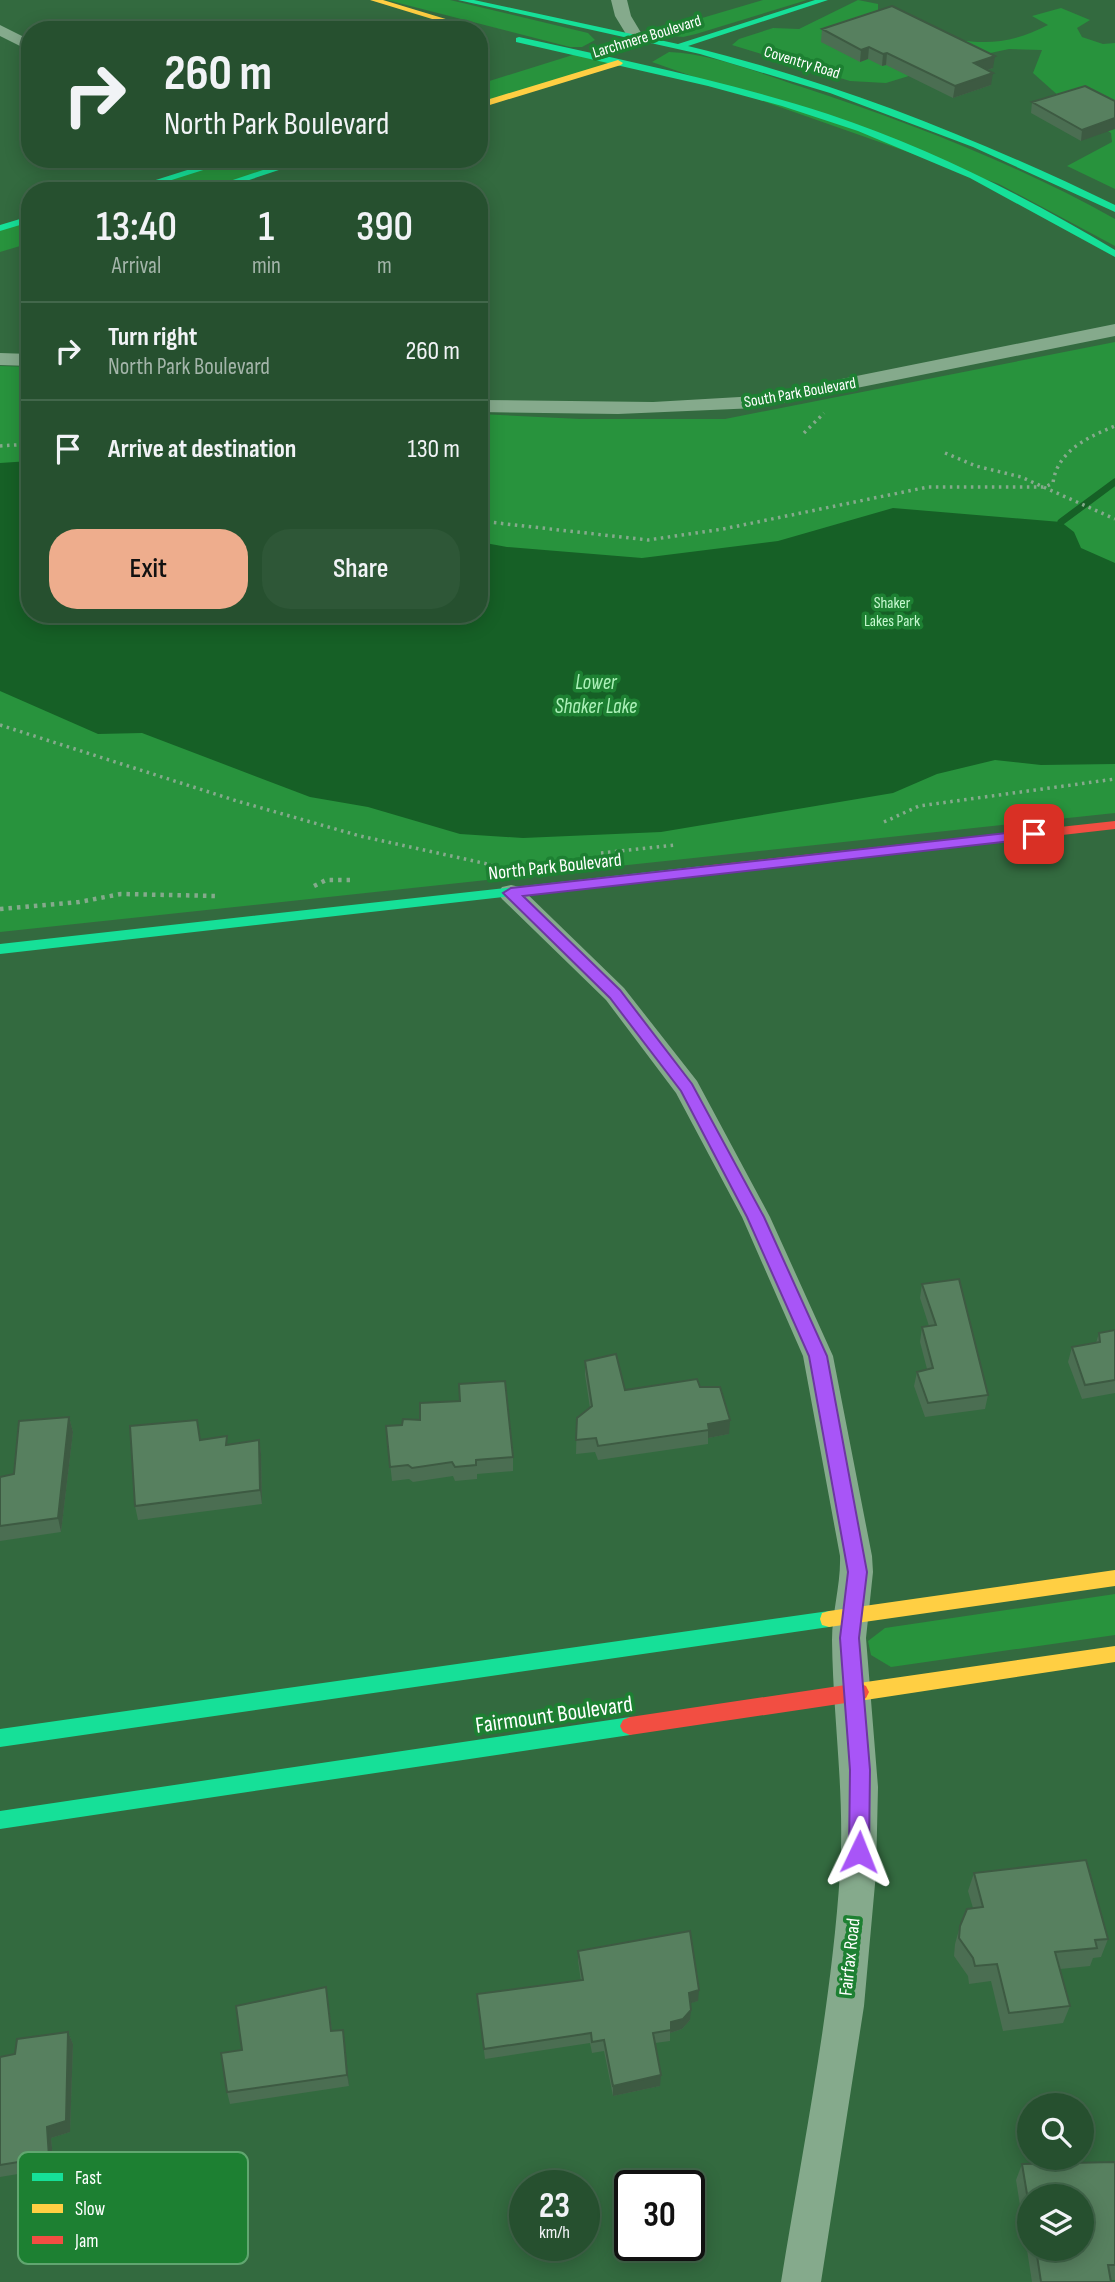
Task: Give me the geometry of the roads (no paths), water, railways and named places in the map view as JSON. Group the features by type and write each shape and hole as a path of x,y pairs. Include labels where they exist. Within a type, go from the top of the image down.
{"street":[{"path":"374,0 447,21"},
{"name":"Coventry Road","path":"462,0 679,46 781,75 929,124 1045,173 1115,209"},
{"path":"619,0 623,16 635,36"},
{"name":"Larchmere Boulevard","path":"488,103 824,0"},
{"name":"Larchmere Boulevard","path":"545,64 667,26"},
{"path":"0,30 21,41"},
{"path":"489,33 622,62 778,102 898,144 1013,196 1115,254"},
{"path":"157,182 203,168"},
{"path":"234,182 278,168"},
{"path":"0,228 21,222"},
{"name":"South Park Boulevard","path":"488,406 617,411 697,408 757,402 1115,330"},
{"path":"0,359 21,360"},
{"name":"North Park Boulevard","path":"0,949 505,880 1115,825"},
{"name":"Fairfax Road","path":"505,880 615,994 687,1087 756,1217 818,1356 856,1556 857,1572 849,1638 860,1787 858,1873 845,2006 802,2282"},
{"path":"0,1738 1115,1578"},
{"name":"Fairmount Boulevard","path":"0,1821 1115,1654"}],"water":[{"name":"Lower Shaker Lake","path":"21,462 21,623 488,623 488,543 642,558 778,541 893,508 1061,522 1074,532 1081,548 1115,563 1115,764 1041,765 995,760 937,774 893,793 661,832 523,838 460,834 368,807 310,797 142,733 98,734 0,691 0,463"}],"waterway":[{"path":"1061,522 1115,482"}],"park label":[{"name":"Shaker Lakes Park","path":"892,612"}]}
